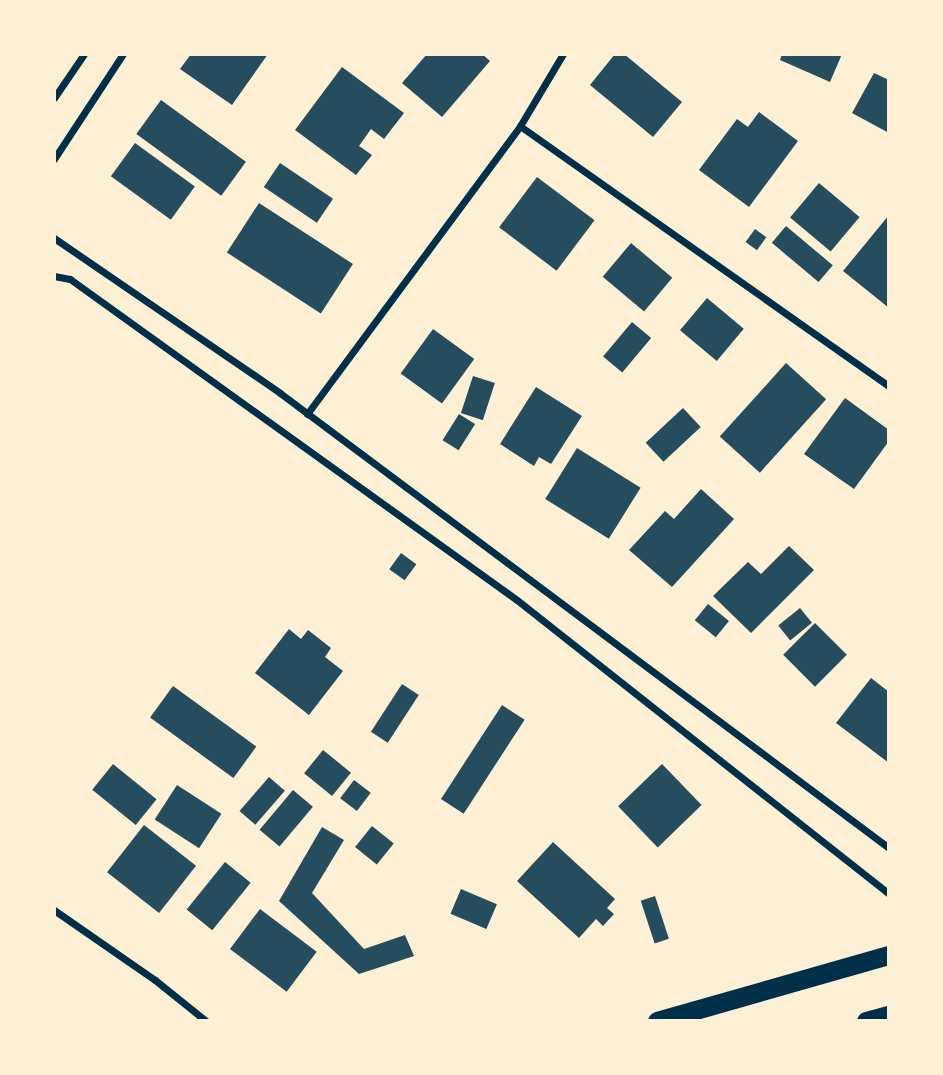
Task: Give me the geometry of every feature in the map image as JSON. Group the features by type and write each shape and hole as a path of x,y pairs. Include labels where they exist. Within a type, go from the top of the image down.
{"highway":[{"path":"657,1021 889,955"},
{"path":"866,1021 889,1014"}],"street":[{"path":"54,98 84,54"},
{"path":"54,159 123,54"},
{"path":"307,414 520,126 563,54"},
{"path":"520,126 889,386"},
{"path":"54,238 307,414 889,848"},
{"path":"54,276 70,279 517,600 889,894"},
{"path":"54,910 155,979 206,1021"}],"building":[{"path":"191,54 268,54 232,105 180,69"},
{"path":"427,54 482,54 490,61 442,117 402,83"},
{"path":"615,54 624,54 682,102 653,137 590,85"},
{"path":"782,54 842,54 830,82 780,60"},
{"path":"342,67 404,113 384,139 371,129 359,146 372,155 356,175 295,130"},
{"path":"874,73 889,80 889,133 852,113"},
{"path":"161,100 246,162 221,196 136,134"},
{"path":"759,112 798,141 749,207 699,170 737,119 748,127"},
{"path":"135,143 195,186 171,220 111,176"},
{"path":"280,163 333,199 317,223 264,187"},
{"path":"537,177 595,220 557,271 499,227"},
{"path":"819,183 860,217 831,252 790,217"},
{"path":"259,203 353,264 321,313 227,252"},
{"path":"889,215 889,308 843,271"},
{"path":"786,226 833,265 819,282 772,243"},
{"path":"755,229 766,237 757,250 746,242"},
{"path":"631,243 672,278 644,311 603,277"},
{"path":"707,298 744,329 717,361 680,330"},
{"path":"632,322 651,338 622,373 603,356"},
{"path":"433,329 474,359 442,403 401,373"},
{"path":"786,363 826,399 760,473 720,437"},
{"path":"473,376 495,383 483,420 461,413"},
{"path":"536,387 582,416 551,464 539,457 534,466 500,444"},
{"path":"845,398 889,430 889,441 854,489 804,454"},
{"path":"683,408 701,427 663,462 646,443"},
{"path":"459,414 475,424 459,450 443,440"},
{"path":"577,448 641,488 609,539 545,499"},
{"path":"701,489 734,519 672,587 629,550 665,511 674,519"},
{"path":"789,546 814,570 751,633 713,596 748,562 761,574"},
{"path":"401,553 416,564 405,580 389,569"},
{"path":"708,604 729,621 716,637 695,620"},
{"path":"800,608 812,623 790,640 778,626"},
{"path":"815,623 847,655 815,687 783,655"},
{"path":"289,629 301,639 308,630 331,648 325,657 343,671 309,715 255,673"},
{"path":"871,678 889,692 889,763 836,723"},
{"path":"402,684 419,695 388,743 371,732"},
{"path":"173,686 256,747 233,778 150,718"},
{"path":"502,705 525,720 464,814 441,799"},
{"path":"323,750 351,773 332,796 304,773"},
{"path":"113,764 157,799 136,825 92,790"},
{"path":"662,764 702,805 658,847 618,806"},
{"path":"269,777 285,791 255,825 239,811"},
{"path":"354,780 371,793 357,811 340,798"},
{"path":"177,785 221,814 199,848 155,819"},
{"path":"293,790 313,807 279,847 260,830"},
{"path":"144,825 196,866 159,913 107,872"},
{"path":"372,826 394,844 377,865 355,847"},
{"path":"322,827 344,840 312,893 364,949 405,935 414,956 359,974 279,901"},
{"path":"553,842 615,899 607,908 614,914 603,926 596,919 579,938 517,881"},
{"path":"225,862 251,883 212,930 187,909"},
{"path":"461,889 497,904 486,929 450,914"},
{"path":"655,896 669,939 655,943 641,901"},
{"path":"260,909 317,952 287,992 230,949"}]}
